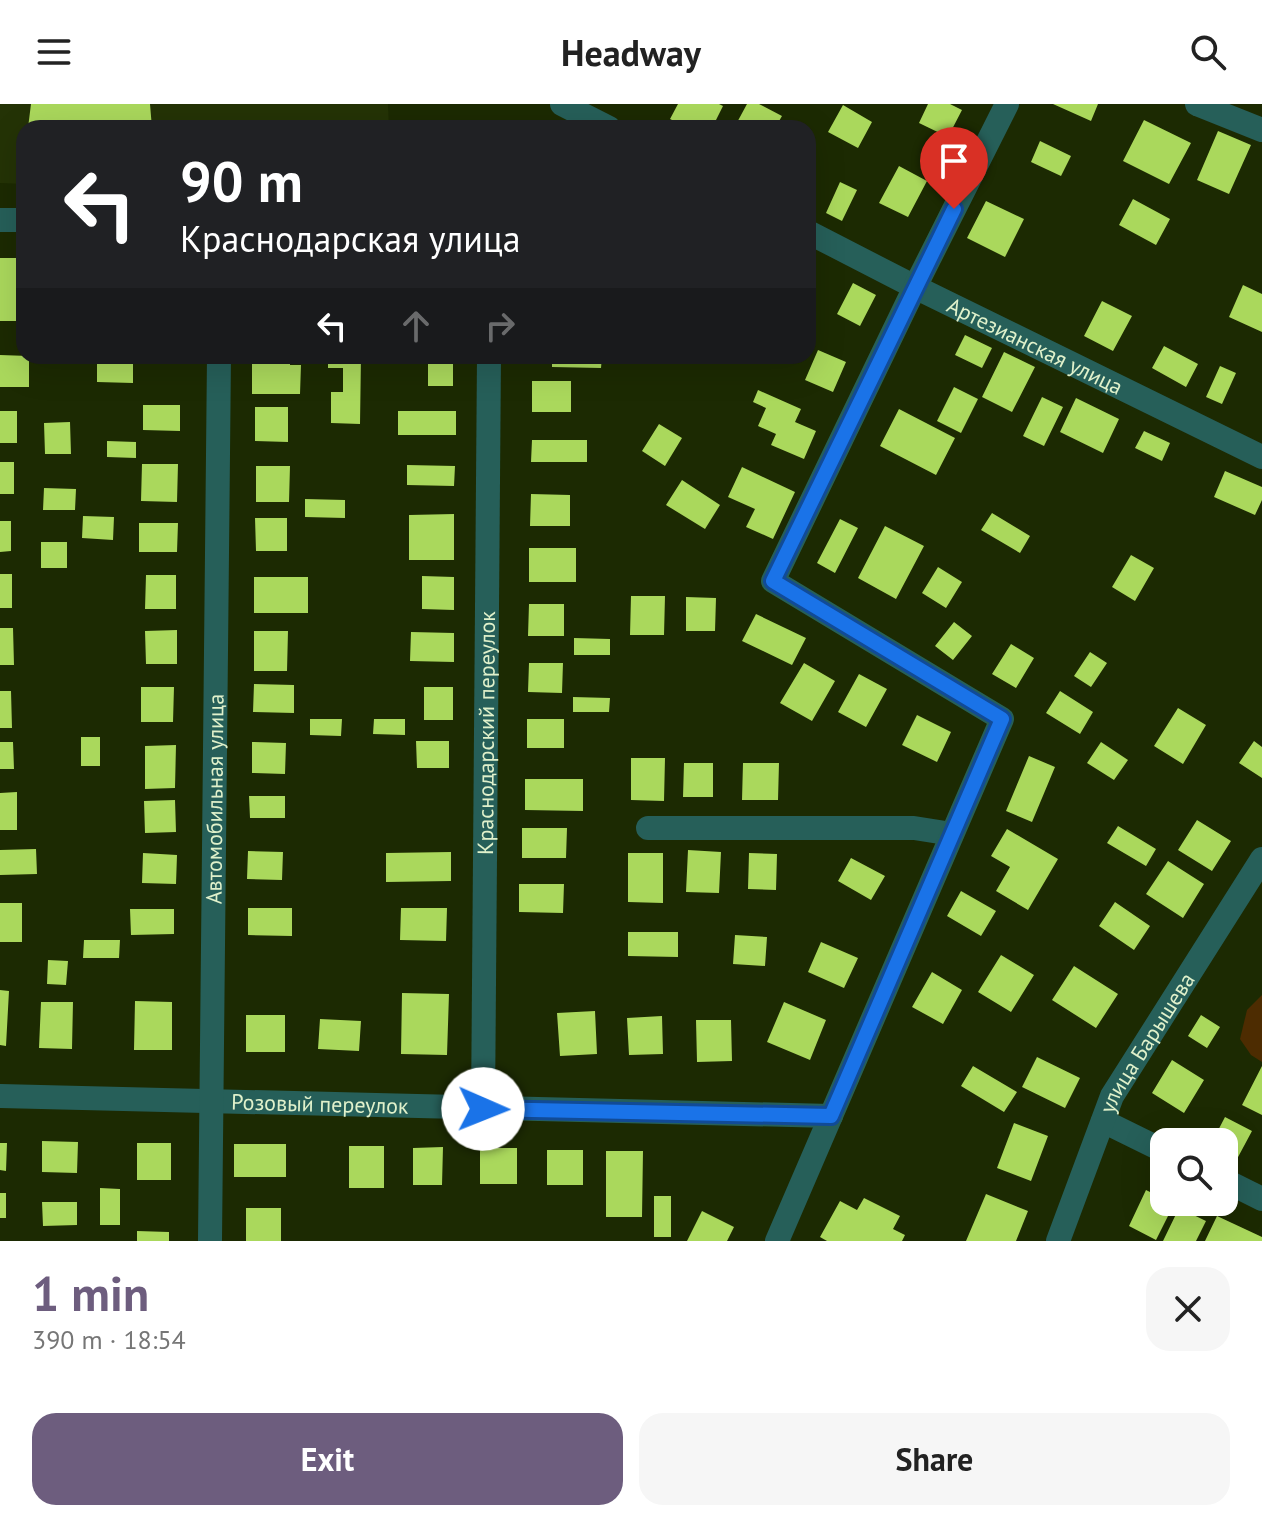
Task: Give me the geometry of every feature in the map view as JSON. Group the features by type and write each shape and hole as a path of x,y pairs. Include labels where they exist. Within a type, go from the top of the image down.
{"street":[{"path":"562,104 593,120"},
{"path":"777,1241 1002,719 773,581 1007,104"},
{"path":"1197,104 1262,130"},
{"name":"Артезианская улица","path":"816,236 1262,457"},
{"name":"Автомобильная улица","path":"210,1241 219,364"},
{"name":"Краснодарский переулок","path":"483,1109 489,364"},
{"path":"648,828 914,828 952,834"},
{"name":"улица Барышева","path":"1058,1241 1112,1096 1262,859"},
{"name":"Розовый переулок","path":"0,1096 831,1116"},
{"path":"1103,1121 1150,1144"},
{"path":"1238,1187 1262,1199"}],"shaded area":[{"path":"0,104 388,104 389,120 16,120 16,184 0,183"},
{"path":"1262,995 1262,1062 1251,1055 1240,1039 1247,1010"}],"building":[{"path":"31,104 150,104 151,120 29,120"},
{"path":"678,104 723,106 716,120 670,119"},
{"path":"747,104 759,104 782,116 780,120 738,120"},
{"path":"928,104 950,104 962,110 948,137 919,123"},
{"path":"1053,104 1098,104 1091,121"},
{"path":"843,105 872,122 858,148 828,132"},
{"path":"1144,120 1191,143 1169,184 1123,161"},
{"path":"1218,131 1251,145 1229,194 1197,180"},
{"path":"1040,141 1071,156 1061,176 1031,162"},
{"path":"899,166 927,181 908,217 879,203"},
{"path":"840,182 857,190 842,221 826,213"},
{"path":"1133,199 1170,219 1156,245 1119,225"},
{"path":"986,201 1024,219 1005,257 967,238"},
{"path":"0,258 16,258 16,321 0,321"},
{"path":"853,283 876,295 860,326 837,314"},
{"path":"1243,285 1262,294 1262,332 1229,317"},
{"path":"1102,301 1132,316 1113,351 1084,336"},
{"path":"965,335 992,348 982,368 955,355"},
{"path":"1164,346 1198,364 1186,387 1152,368"},
{"path":"818,350 846,362 833,392 805,380 812,364 816,364"},
{"path":"1004,352 1035,367 1012,412 982,397"},
{"path":"0,355 16,356 16,364 29,364 29,387 0,387"},
{"path":"97,364 133,364 133,383 97,382"},
{"path":"252,364 301,365 300,394 252,394"},
{"path":"328,364 361,364 360,424 331,423 331,392 343,392 343,368 328,368"},
{"path":"428,364 453,364 453,386 428,386"},
{"path":"552,364 601,364 601,368 552,367"},
{"path":"1220,366 1236,373 1222,404 1206,397"},
{"path":"532,381 571,381 571,412 532,412"},
{"path":"954,387 978,399 961,433 937,421"},
{"path":"758,390 801,409 795,422 816,431 804,459 771,445 776,434 758,426 766,408 753,402"},
{"path":"1042,397 1063,407 1044,446 1023,436"},
{"path":"1076,398 1119,419 1103,453 1060,432"},
{"path":"143,405 180,405 180,431 143,430"},
{"path":"255,407 288,407 288,442 255,441"},
{"path":"899,409 955,438 936,475 880,446"},
{"path":"0,411 17,411 17,443 0,443"},
{"path":"398,411 456,411 456,435 398,435"},
{"path":"70,422 71,454 45,454 44,423"},
{"path":"659,424 682,438 665,466 642,451"},
{"path":"1144,431 1170,443 1162,461 1135,448"},
{"path":"532,440 587,440 587,462 531,462"},
{"path":"107,441 136,442 136,458 107,457"},
{"path":"0,462 14,462 14,494 0,494"},
{"path":"142,464 178,464 177,502 141,501"},
{"path":"407,465 455,466 454,486 407,485"},
{"path":"256,466 290,466 289,502 256,502"},
{"path":"742,467 795,492 773,539 746,527 755,509 728,497"},
{"path":"1225,471 1262,487 1262,500 1255,515 1214,497"},
{"path":"682,480 720,505 705,529 666,505"},
{"path":"44,488 76,489 75,510 43,510"},
{"path":"531,494 570,495 570,526 530,526"},
{"path":"305,499 345,500 345,518 305,517"},
{"path":"992,513 1030,536 1020,553 981,530"},
{"path":"454,514 454,560 409,560 409,515"},
{"path":"83,516 114,517 113,540 82,538"},
{"path":"255,518 287,518 287,551 256,551"},
{"path":"840,519 858,528 835,573 817,563"},
{"path":"0,521 11,521 11,551 0,552"},
{"path":"139,523 178,523 177,552 139,552"},
{"path":"885,526 924,546 896,599 858,578"},
{"path":"41,542 67,542 67,568 41,568"},
{"path":"529,548 576,548 576,582 529,582"},
{"path":"1131,555 1154,568 1135,601 1112,587"},
{"path":"938,567 962,582 946,608 922,593"},
{"path":"0,574 12,574 12,608 0,608"},
{"path":"146,575 176,575 176,609 145,609"},
{"path":"422,576 454,577 454,610 422,609"},
{"path":"254,577 308,577 308,613 254,613"},
{"path":"631,596 665,596 664,635 630,635"},
{"path":"686,597 716,598 715,631 686,631"},
{"path":"529,604 564,604 564,636 528,636"},
{"path":"756,614 806,638 792,665 742,641"},
{"path":"954,622 972,636 953,660 935,646"},
{"path":"0,628 13,628 14,665 0,665"},
{"path":"177,630 177,664 146,664 145,631"},
{"path":"254,631 288,631 287,671 254,671"},
{"path":"411,632 454,633 454,662 410,661"},
{"path":"574,638 610,639 610,655 574,655"},
{"path":"1011,644 1034,658 1016,688 992,674"},
{"path":"1090,652 1107,663 1091,687 1074,676"},
{"path":"529,663 563,663 562,693 528,692"},
{"path":"804,663 835,681 812,721 780,703"},
{"path":"859,674 887,689 866,727 838,712"},
{"path":"254,684 294,685 294,713 253,712"},
{"path":"141,687 174,687 173,722 141,722"},
{"path":"424,687 453,687 453,720 424,720"},
{"path":"0,691 11,691 12,728 0,728"},
{"path":"1060,691 1093,712 1080,734 1046,713"},
{"path":"573,697 610,698 609,712 573,712"},
{"path":"1178,708 1206,725 1183,764 1154,746"},
{"path":"917,715 951,732 937,762 902,745"},
{"path":"310,719 342,719 341,736 310,735"},
{"path":"374,719 405,719 405,735 373,734"},
{"path":"527,719 564,719 564,748 527,748"},
{"path":"81,737 100,737 100,766 81,766"},
{"path":"416,741 449,741 449,768 417,768"},
{"path":"1254,741 1262,747 1262,778 1239,763"},
{"path":"0,742 13,742 14,769 0,769"},
{"path":"252,742 286,743 285,774 252,773"},
{"path":"1101,742 1128,760 1114,780 1087,763"},
{"path":"176,745 175,788 145,789 145,746"},
{"path":"1029,756 1055,767 1032,822 1006,811"},
{"path":"631,758 665,758 664,801 631,800"},
{"path":"684,763 713,763 713,797 683,797"},
{"path":"743,763 779,763 778,800 742,800"},
{"path":"525,779 583,779 583,811 525,810"},
{"path":"17,792 17,830 0,830 0,793"},
{"path":"249,796 285,796 285,818 250,818"},
{"path":"175,800 176,832 145,833 144,801"},
{"path":"1197,820 1231,841 1212,871 1178,850"},
{"path":"1118,826 1156,849 1146,866 1107,843"},
{"path":"522,828 567,828 566,858 522,858"},
{"path":"1007,829 1058,859 1028,910 996,891 1010,867 991,856"},
{"path":"36,849 37,874 0,875 0,850"},
{"path":"688,850 721,852 719,893 686,892"},
{"path":"248,851 283,852 282,880 247,879"},
{"path":"451,852 451,881 386,882 386,853"},
{"path":"143,853 177,855 176,884 142,883"},
{"path":"628,853 663,853 663,903 628,902"},
{"path":"749,853 777,854 776,890 748,889"},
{"path":"851,858 885,876 871,900 838,881"},
{"path":"1168,861 1204,884 1183,918 1146,894"},
{"path":"519,884 564,884 563,913 519,912"},
{"path":"961,891 996,911 981,936 947,916"},
{"path":"1115,902 1150,926 1134,950 1099,926"},
{"path":"0,903 22,903 22,942 0,942"},
{"path":"248,908 292,908 292,936 248,935"},
{"path":"401,908 447,908 446,941 400,940"},
{"path":"130,909 174,909 174,934 131,935"},
{"path":"628,932 678,932 678,957 628,956"},
{"path":"735,935 767,937 765,966 733,964"},
{"path":"84,940 120,940 119,958 83,958"},
{"path":"821,942 858,958 844,988 808,972"},
{"path":"1001,955 1034,975 1011,1012 978,992"},
{"path":"48,960 68,961 66,985 47,984"},
{"path":"1074,966 1118,994 1096,1028 1052,1000"},
{"path":"932,972 962,990 943,1024 912,1007"},
{"path":"0,990 9,991 6,1046 0,1045"},
{"path":"402,993 449,994 447,1055 401,1054"},
{"path":"135,1001 172,1002 172,1050 134,1050"},
{"path":"41,1002 73,1002 72,1049 39,1048"},
{"path":"784,1002 826,1020 810,1060 767,1042"},
{"path":"595,1011 597,1054 560,1056 557,1013"},
{"path":"246,1015 285,1015 285,1052 246,1052"},
{"path":"1201,1015 1220,1027 1207,1048 1188,1036"},
{"path":"662,1016 663,1054 629,1055 627,1018"},
{"path":"320,1019 361,1021 359,1051 318,1049"},
{"path":"696,1020 731,1020 732,1061 697,1062"},
{"path":"1037,1057 1080,1078 1065,1108 1022,1087"},
{"path":"1172,1060 1204,1080 1184,1113 1152,1093"},
{"path":"973,1066 1017,1092 1004,1112 961,1086"},
{"path":"1262,1066 1262,1115 1242,1105"},
{"path":"1225,1117 1252,1131 1238,1157 1238,1128 1219,1128"},
{"path":"1014,1123 1048,1136 1031,1181 997,1168"},
{"path":"42,1141 78,1142 77,1173 42,1172"},
{"path":"0,1143 7,1143 6,1171 0,1170"},
{"path":"137,1143 171,1143 171,1180 137,1180"},
{"path":"234,1144 286,1144 286,1177 234,1177"},
{"path":"349,1146 384,1146 384,1188 349,1188"},
{"path":"443,1147 442,1185 413,1185 413,1148"},
{"path":"480,1148 517,1148 517,1184 480,1184"},
{"path":"547,1150 583,1150 583,1185 547,1185"},
{"path":"606,1151 643,1151 642,1217 606,1217"},
{"path":"100,1188 120,1189 120,1225 100,1225"},
{"path":"1146,1190 1150,1192 1150,1216 1168,1216 1156,1240 1129,1226"},
{"path":"0,1193 6,1193 6,1218 0,1218"},
{"path":"986,1194 1028,1211 1016,1241 966,1241"},
{"path":"654,1196 671,1196 671,1237 654,1237"},
{"path":"864,1198 900,1216 893,1229 905,1235 902,1241 827,1241 820,1237 840,1201 857,1210"},
{"path":"42,1202 77,1202 77,1225 43,1226"},
{"path":"246,1208 281,1208 281,1241 246,1241"},
{"path":"702,1211 734,1227 727,1241 687,1241"},
{"path":"1175,1216 1196,1216 1206,1221 1196,1241 1163,1241"},
{"path":"1217,1216 1262,1237 1262,1241 1205,1241"},
{"path":"137,1231 169,1232 169,1241 137,1241"}],"route":[{"path":"483,1109 831,1116 1002,719 773,581 954,209"}]}
